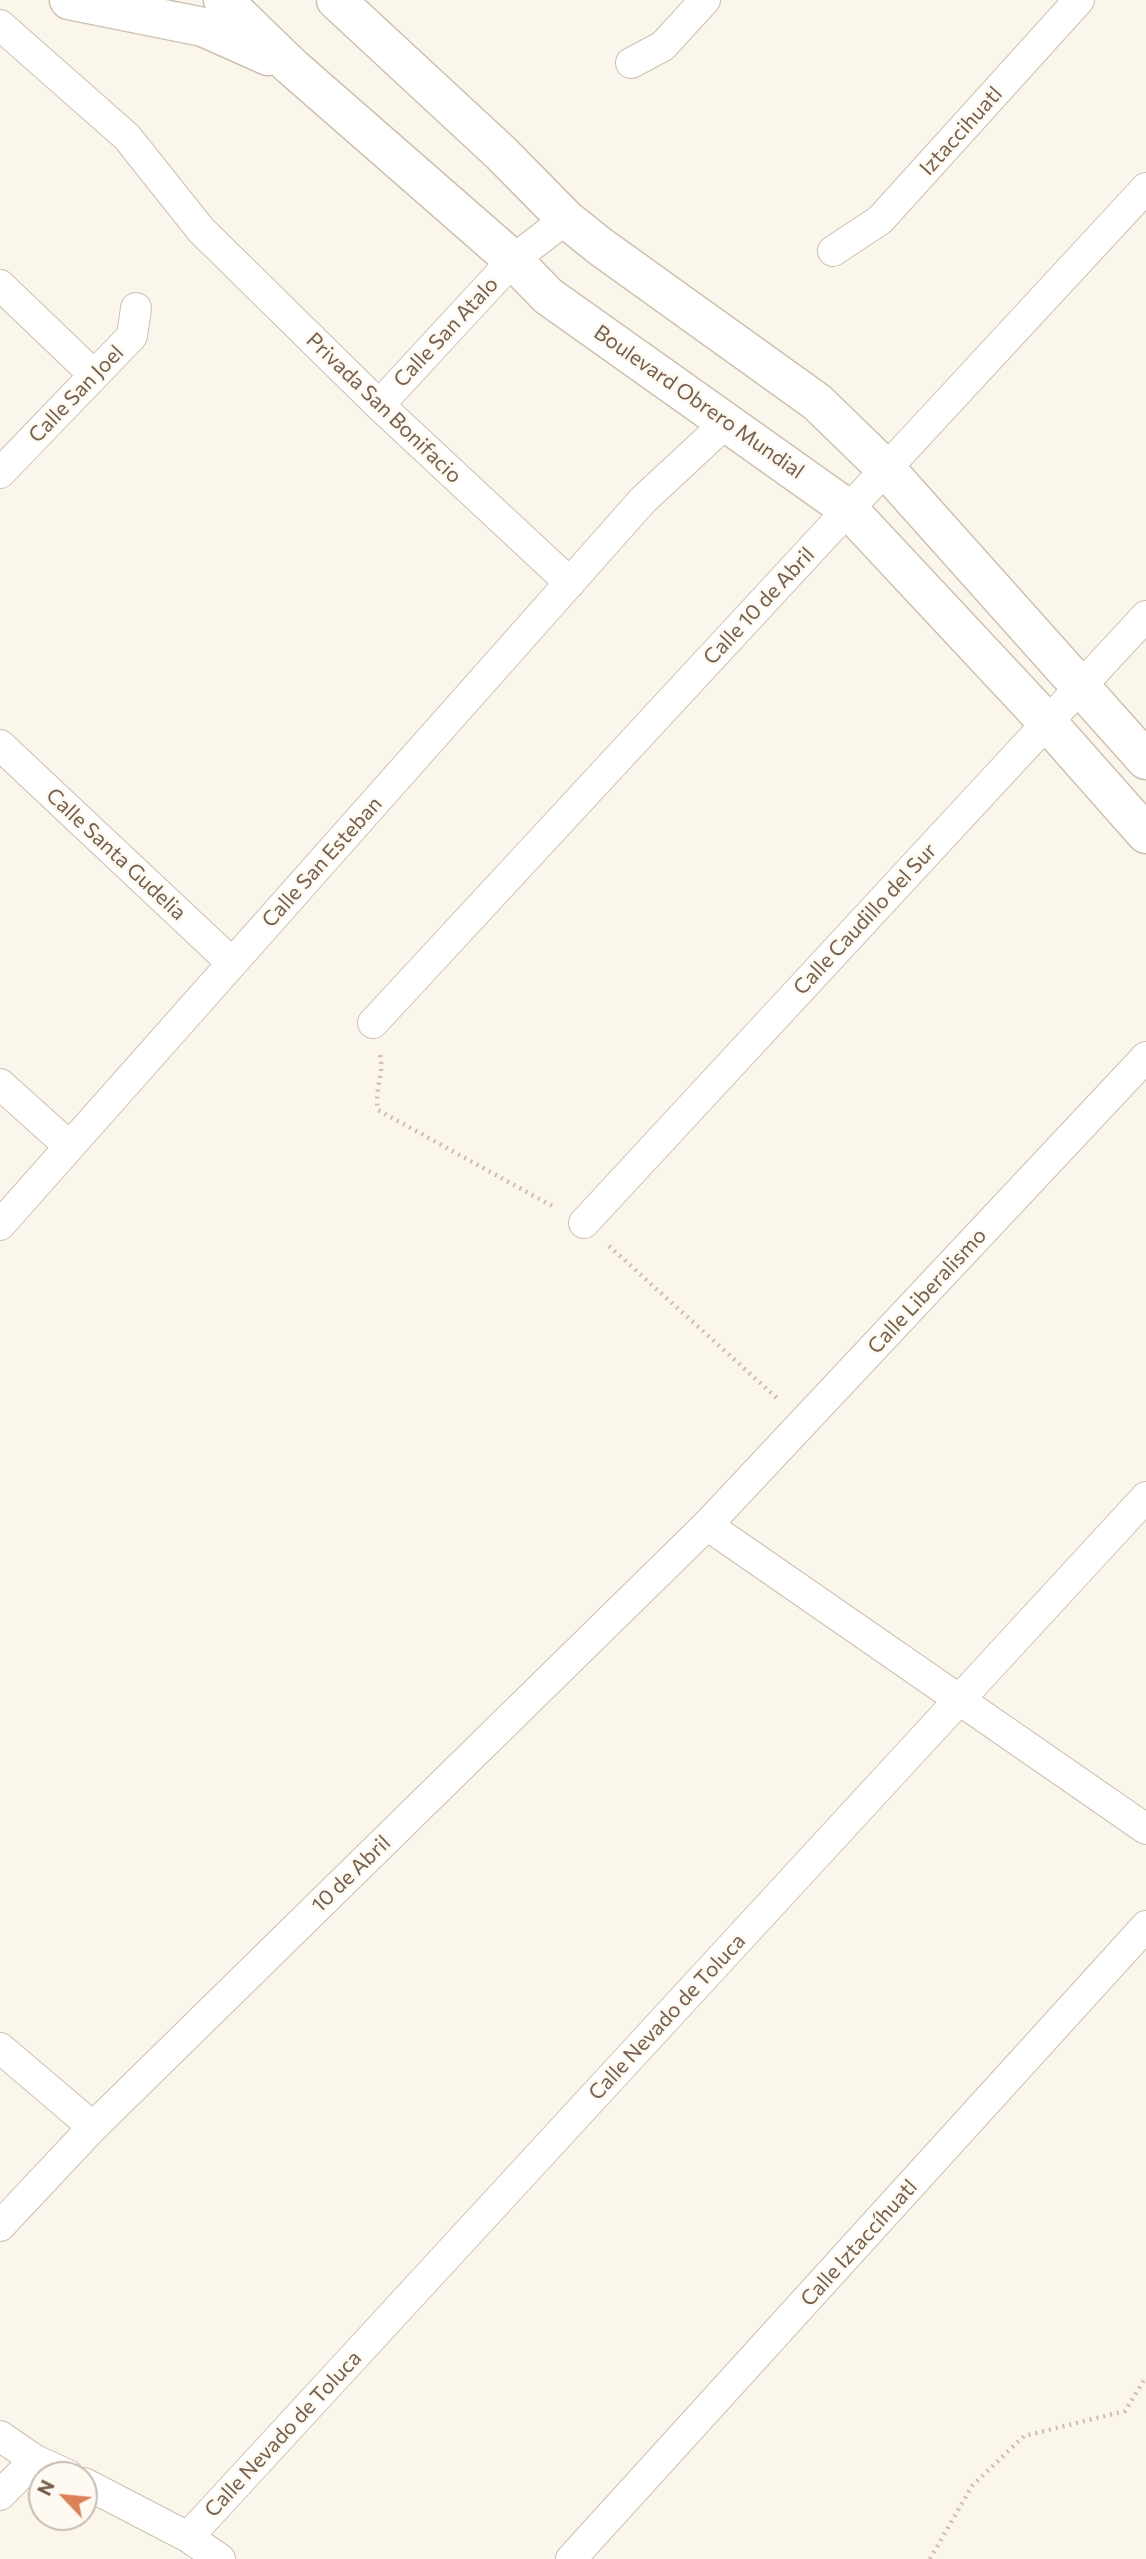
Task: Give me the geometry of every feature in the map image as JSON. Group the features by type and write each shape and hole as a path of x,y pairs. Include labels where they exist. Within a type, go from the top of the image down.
{"street":[{"path":"69,0 203,27 291,66"},
{"name":"Boulevard Obrero Mundial","path":"223,0 291,66 513,260 548,296 728,421 848,509 1047,722 1146,834"},
{"path":"336,0 501,153 566,219 817,402 886,469 1146,760"},
{"path":"365,0 379,41"},
{"path":"631,63 663,46 705,0"},
{"name":"Iztaccihuatl","path":"833,251 880,220 1079,0"},
{"name":"Privada San Bonifacio","path":"0,25 127,137 201,230 379,405 570,583"},
{"name":"Calle 10 de Abril","path":"373,1023 1146,188"},
{"name":"Calle San Atalo","path":"379,405 513,260 566,219"},
{"path":"0,285 94,375"},
{"name":"Calle San Joel","path":"0,473 132,336 135,308"},
{"name":"Calle San Esteban","path":"0,1225 643,500 728,421"},
{"name":"Calle Caudillo del Sur","path":"584,1223 1146,616"},
{"name":"Calle Santa Gudelia","path":"0,745 232,963"},
{"name":"Calle Liberalismo","path":"707,1525 1146,1057"},
{"path":"0,1084 69,1146"},
{"name":"Calle Nevado de Toluca","path":"188,2537 1146,1497"},
{"path":"707,1525 1146,1829"},
{"name":"10 de Abril","path":"0,2226 93,2127 707,1525"},
{"name":"Calle Iztaccíhuatl","path":"571,2559 1146,1926"},
{"path":"0,2048 93,2127"},
{"path":"0,2436 35,2460 0,2496"},
{"path":"98,2490 188,2537 220,2559"}],"path":[{"path":"930,2559 972,2486 1024,2436 1125,2411 1146,2377"}]}
